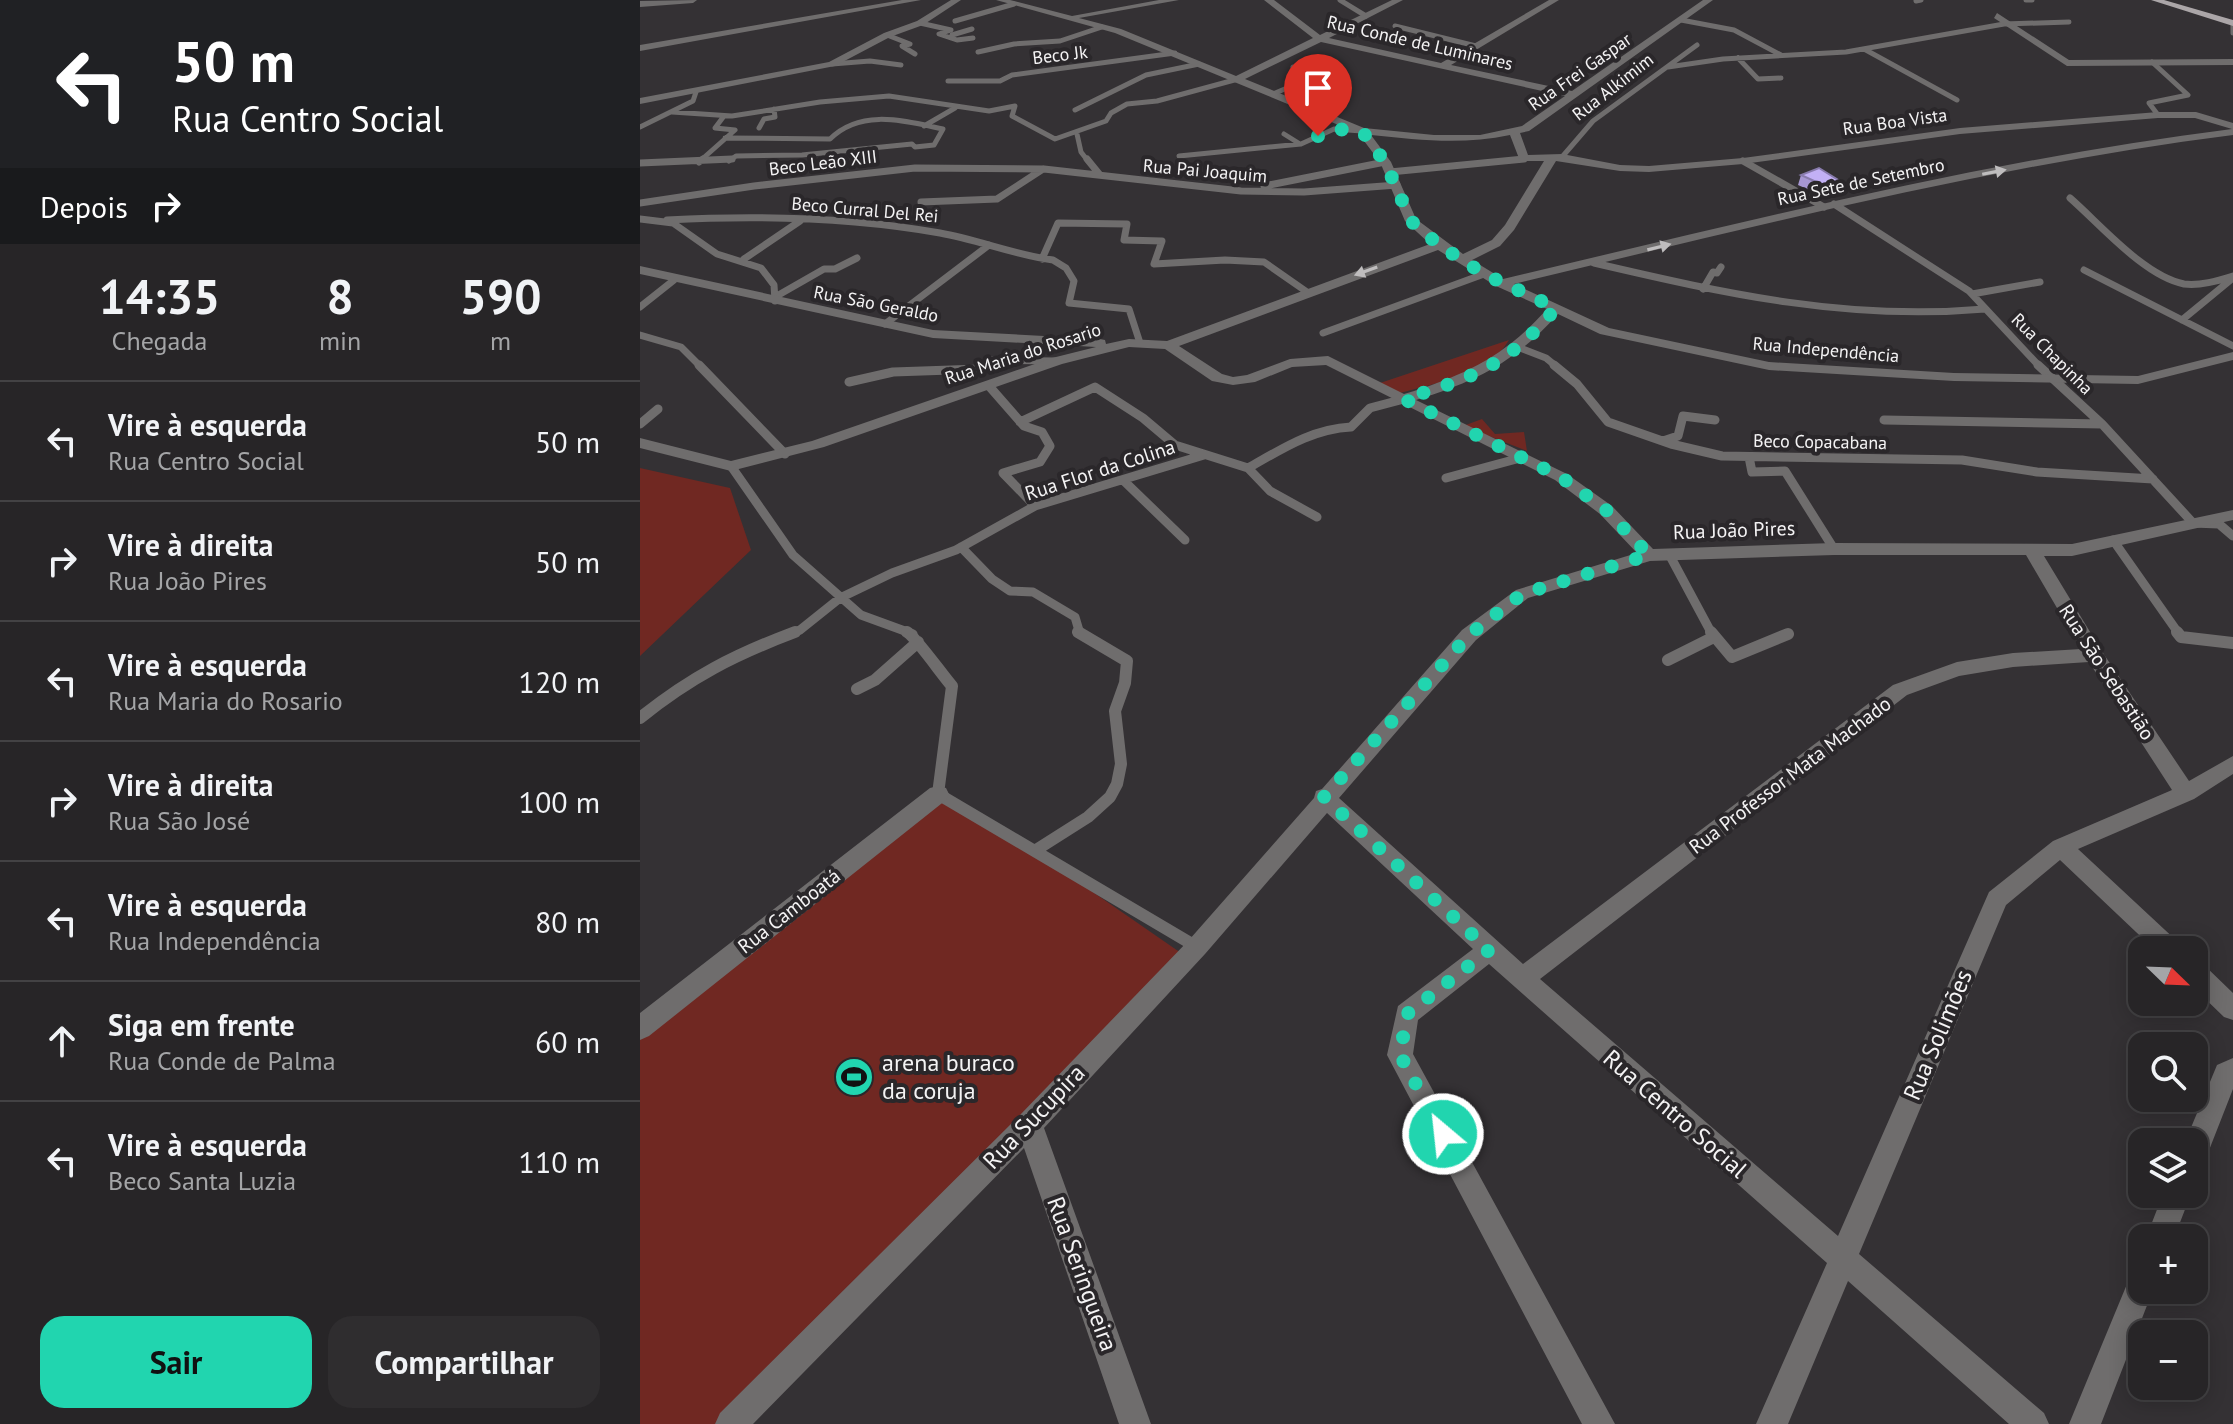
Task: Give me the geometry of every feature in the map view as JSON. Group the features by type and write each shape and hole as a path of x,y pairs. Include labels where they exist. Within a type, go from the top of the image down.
{"main road":[{"path":"2155,0 2232,28"},
{"path":"2186,0 2233,13"}],"street":[{"path":"640,4 693,0"},
{"path":"640,48 917,0"},
{"path":"640,101 832,64 887,35 920,23 957,0"},
{"path":"1000,0 1102,27 1175,53 1362,131"},
{"path":"1068,17 1175,0"},
{"name":"Rua Conde de Luminares","path":"1268,0 1320,39 1574,95"},
{"path":"1238,79 1399,0"},
{"path":"1442,66 1555,0"},
{"name":"Rua Frei Gaspar","path":"1362,131 1434,138 1515,133 1709,0"},
{"path":"1997,16 2067,63 2233,62"},
{"name":"Rua Boa Vista","path":"1524,159 1556,158 1620,168 1649,169 1743,161 1960,131 2158,115 2196,115 2233,126"},
{"name":"Rua Independência","path":"1362,131 1388,167 1411,221 1439,245 1501,283 1605,331 1769,366 2052,380 2138,380 2233,356"},
{"name":"Rua Sete de Setembro","path":"1501,283 1829,205 2138,144 2233,132"},
{"path":"1515,133 1524,159"},
{"name":"Rua Alkimim","path":"1462,260 1496,243 1556,158"},
{"path":"1168,345 1439,245"},
{"name":"Rua São Geraldo","path":"640,270 674,280 957,337 1084,341 1108,346"},
{"path":"1404,399 1495,366 1520,348 1556,308"},
{"name":"Rua Maria do Rosario","path":"731,466 785,454 1108,346 1140,343 1168,345 1217,378 1233,381 1250,379 1290,363 1328,360 1464,431 1524,457 1585,493 1649,555"},
{"path":"640,443 731,466"},
{"name":"Rua João Pires","path":"1324,797 1469,635 1522,594 1649,555 1834,549 2072,550 2233,515"},
{"name":"Rua São Sebastião","path":"2032,550 2094,655 2186,793"},
{"name":"Rua Professor Mata Machado","path":"1522,979 1900,690 1957,669 2013,660 2094,655"},
{"name":"Rua Solimões","path":"1772,1424 1997,899 2061,847 2186,793 2233,764"},
{"name":"Rua Camboatá","path":"640,1028 938,794"},
{"name":"Rua Sucupira","path":"731,1424 1029,1124 1197,947 1324,797"},
{"name":"Rua Centro Social","path":"1324,797 1489,950 2033,1424"},
{"path":"2061,847 2156,936"},
{"path":"1489,950 1407,1014 1400,1055 1599,1424"},
{"path":"2208,985 2233,1009"},
{"path":"2204,1128 2226,1074 2233,1070"},
{"name":"Rua Seringueira","path":"1029,1124 1135,1424"},
{"path":"2085,1424 2133,1304"}],"lane":[{"path":"1340,0 1366,16"},
{"path":"955,21 1014,4"},
{"path":"1681,20 1724,26 1754,36 1781,55"},
{"path":"1668,67 1738,58 1863,49 2013,24 2069,22"},
{"path":"920,23 951,30 939,34 948,37 973,38"},
{"path":"1395,26 1476,46"},
{"path":"978,52 1041,41 1060,41 1102,27"},
{"path":"948,37 972,29"},
{"path":"887,35 910,44 902,46 915,54"},
{"name":"Rua Alkimim","path":"1556,158 1593,121 1697,45"},
{"path":"997,49 1004,52 1038,49"},
{"path":"1863,49 1957,100"},
{"name":"Beco Jk","path":"948,81 1000,81 1012,75 1175,53"},
{"path":"1738,58 1758,79 1781,78"},
{"path":"832,64 870,61 901,65"},
{"path":"2152,62 2188,95 2149,103 2158,115"},
{"path":"1075,110 1146,75 1199,64"},
{"path":"1273,94 1315,76 1293,67"},
{"path":"672,112 724,116 889,96 989,111 1015,106 1012,116 1055,139 1077,134 1106,121 1111,113 1127,104 1157,101 1238,79"},
{"path":"640,127 693,101 696,92"},
{"path":"834,110 842,100"},
{"path":"924,126 956,107"},
{"path":"759,128 764,119 775,117 774,109"},
{"path":"699,162 735,130 715,128 724,116"},
{"path":"640,163 729,161 736,156 802,155 912,144 915,147 934,145 943,129 882,118 842,126 830,139 725,138"},
{"path":"1179,156 1301,144 1334,129 1362,131"},
{"path":"1077,134 1081,152 1100,175"},
{"path":"1284,134 1301,144"},
{"path":"1241,191 1388,167 1524,159"},
{"name":"Rua Chapinha","path":"1743,161 1829,205 1972,294 2052,380 2102,424 2193,523"},
{"name":"Rua Pai Joaquim","path":"1010,167 1241,191 1304,192 1397,185"},
{"name":"Beco Leão XIII","path":"640,203 754,186 827,180 881,170 1010,167"},
{"path":"921,202 997,199 1044,169"},
{"path":"2070,198 2155,270 2180,283 2208,283 2233,277"},
{"name":"Beco Curral Del Rei","path":"640,219 733,216 889,225 956,235 1053,260 1066,268 1074,281 1069,303 1129,309 1140,343"},
{"path":"667,220 681,225 708,251 744,259 764,270 774,281 775,299 824,269 835,269 857,258"},
{"path":"744,259 800,220"},
{"path":"1042,259 1058,223 1127,224 1124,240 1162,241 1154,264 1225,260 1264,262 1307,292"},
{"path":"885,324 989,245"},
{"path":"1594,263 1703,289 1839,310 1908,314 1985,309"},
{"path":"1703,289 1713,272 1717,273 1721,267"},
{"path":"2084,270 2233,346"},
{"path":"1323,333 1484,274"},
{"path":"2182,320 2233,277"},
{"path":"640,307 674,280"},
{"path":"1972,294 2040,282"},
{"path":"640,335 681,347 785,454"},
{"name":"Beco Copacabana","path":"1520,348 1546,358 1577,384 1608,422 1662,441 1722,456 1962,460 2037,472 2153,479"},
{"path":"849,382 893,372 980,369 990,360 1057,361"},
{"path":"989,386 1020,422 1042,432 1050,446 1040,462 1003,473 1035,506"},
{"path":"1020,422 1095,387 1143,418 1175,445 1204,455"},
{"path":"1317,517 1270,491 1248,468 1308,435 1331,428 1351,427 1370,408 1404,399"},
{"path":"640,424 658,409"},
{"path":"1662,441 1678,436 1683,416 1715,420"},
{"path":"1884,420 2102,424"},
{"name":"Rua Flor da Colina","path":"643,716 675,690 735,655 800,630 840,598 892,573 961,547 1035,506 1204,455 1248,468"},
{"path":"1446,478 1524,457"},
{"path":"1749,457 1752,472 1785,471 1834,549"},
{"path":"731,466 793,555 861,615 913,634 952,686 938,794 1197,947"},
{"path":"1124,481 1185,540"},
{"path":"2193,523 2219,524 2233,536"},
{"path":"2113,540 2181,637 2233,643"},
{"path":"961,547 992,579 1010,591 1033,592 1075,617 1078,633 1127,661 1125,685 1116,701 1114,719 1120,736 1121,769 1117,786 1108,801 1036,850"},
{"path":"1669,554 1714,637 1732,657 1788,634"},
{"path":"1668,660 1714,637"},
{"path":"857,689 875,680 918,642"}],"shaded area":[{"path":"1509,340 1488,362 1442,382 1396,394 1380,383"},
{"path":"1482,419 1495,434 1524,432 1527,451 1463,426"},
{"path":"640,468 730,488 751,550 640,656"},
{"name":"arena buraco da coruja","path":"937,796 1035,852 1181,953 726,1424 640,1424 640,1032"}],"building":[{"path":"1819,168 1843,183 1825,186 1801,175"}],"place":[{"name":"arena buraco da coruja","path":"854,1077"}],"route":[{"path":"1318,136 1334,129 1362,131 1385,162 1411,221 1439,245 1484,274 1556,308 1520,348 1495,366 1461,381 1404,399 1561,477 1606,510 1649,555 1522,594 1469,635 1324,797 1489,950 1407,1014 1400,1055 1443,1134"}]}
